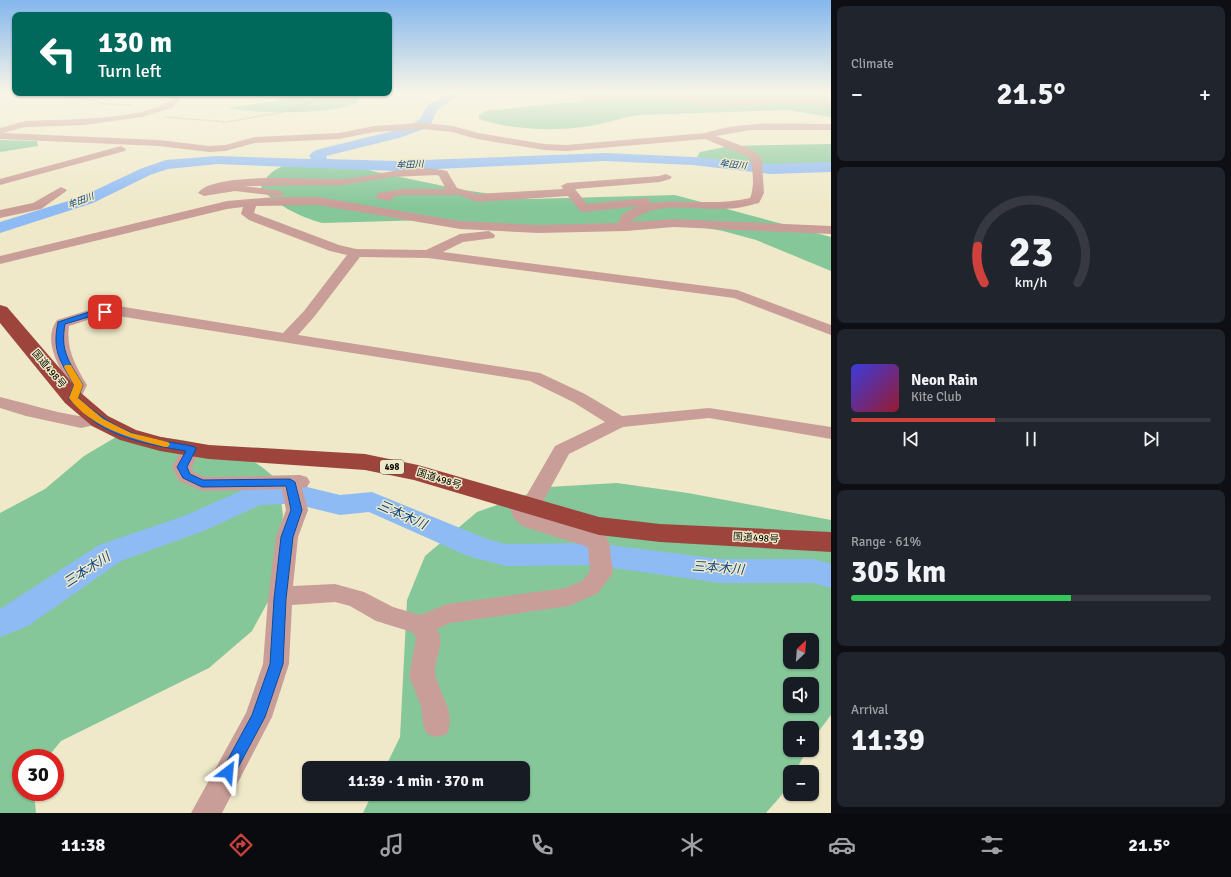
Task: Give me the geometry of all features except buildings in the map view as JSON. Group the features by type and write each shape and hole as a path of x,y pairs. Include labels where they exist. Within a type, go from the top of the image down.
{"highway":[{"name":"国道498号","path":"0,311 73,398 97,419 128,435 160,444 209,452 365,462 418,473 525,506 599,526 660,534 831,542"}],"street":[{"path":"1,132 159,142 171,145 210,149 225,148 255,140 339,136 369,130"},
{"path":"456,130 477,136 544,147 566,148 706,136 727,130"},
{"path":"626,227 624,221 628,214 639,209 671,205 730,206 745,204 755,200 758,193 757,163 754,155 746,150 706,136"},
{"path":"0,182 104,152 124,148 171,145"},
{"path":"340,203 338,200 235,188 204,193 220,186 246,182 342,182 391,174 437,172 443,173 453,190 477,198 572,192"},
{"path":"666,177 660,179 567,186 584,208 654,202 671,205"},
{"path":"12,179 21,187 42,183"},
{"path":"0,214 37,206 61,190"},
{"path":"354,206 391,201 382,197 382,195 402,192 460,192"},
{"path":"0,260 227,205 293,200 340,203 460,225 538,229 626,227 674,223 831,230"},
{"path":"251,202 247,214 253,217 335,248 356,253 428,254 737,294 831,330"},
{"path":"428,254 460,238 538,229"},
{"path":"287,338 309,314 356,253"},
{"path":"73,398 78,385 62,356 59,339 62,322 92,314 118,311 534,377 579,398 619,422"},
{"path":"0,402 26,411 81,422 97,419"},
{"path":"421,625 447,614 569,597 590,587 602,573 598,542 530,521 522,515 525,506 562,450 619,422 709,413 831,433"},
{"path":"192,449 182,467 186,476 202,484 293,482 297,510 287,537 276,664 258,717 206,813"},
{"path":"281,596 335,593 356,598 385,614 421,625 429,637 422,676 434,706 437,725"}],"green space":[{"path":"0,140 37,141 38,146 0,152"},
{"path":"831,144 831,170 729,166 696,159 700,152 730,146"},
{"path":"306,159 328,160 463,190 529,199 675,195 831,237 831,271 756,240 723,231 688,225 578,230 430,220 322,223 289,210 273,200 261,188 264,181 273,171 285,165"},
{"path":"147,435 203,444 230,452 256,463 278,480 283,515 278,559 270,598 252,631 209,668 61,741 54,749 12,749 12,801 35,801 36,813 0,813 0,513 45,489 84,456 116,437"},
{"path":"617,483 688,493 831,520 831,715 819,731 819,721 783,721 783,757 803,757 799,765 783,765 783,792 766,813 363,813 369,801 530,801 530,761 388,761 400,737 407,600 425,556 477,512 548,487"}],"waterway":[{"path":"320,159 316,155 408,130"},
{"name":"牟田川","path":"0,228 87,200 145,172 166,165 217,160 397,166 605,157 693,161 770,169 831,167"},
{"name":"三本木川","path":"0,623 16,617 110,553 195,523 255,496 284,494 303,496 340,505 372,502 479,548 506,555 592,554 658,564 721,571 813,571 831,576"}],"slow traffic":[{"path":"68,367 78,385 73,398 100,421 128,435 165,444"}],"route":[{"path":"105,312 62,322 59,339 62,356 78,385 73,398 100,421 128,435 160,444 192,449 182,467 186,476 202,484 290,482 297,510 287,537 280,599 276,664 258,717 228,772"}]}
